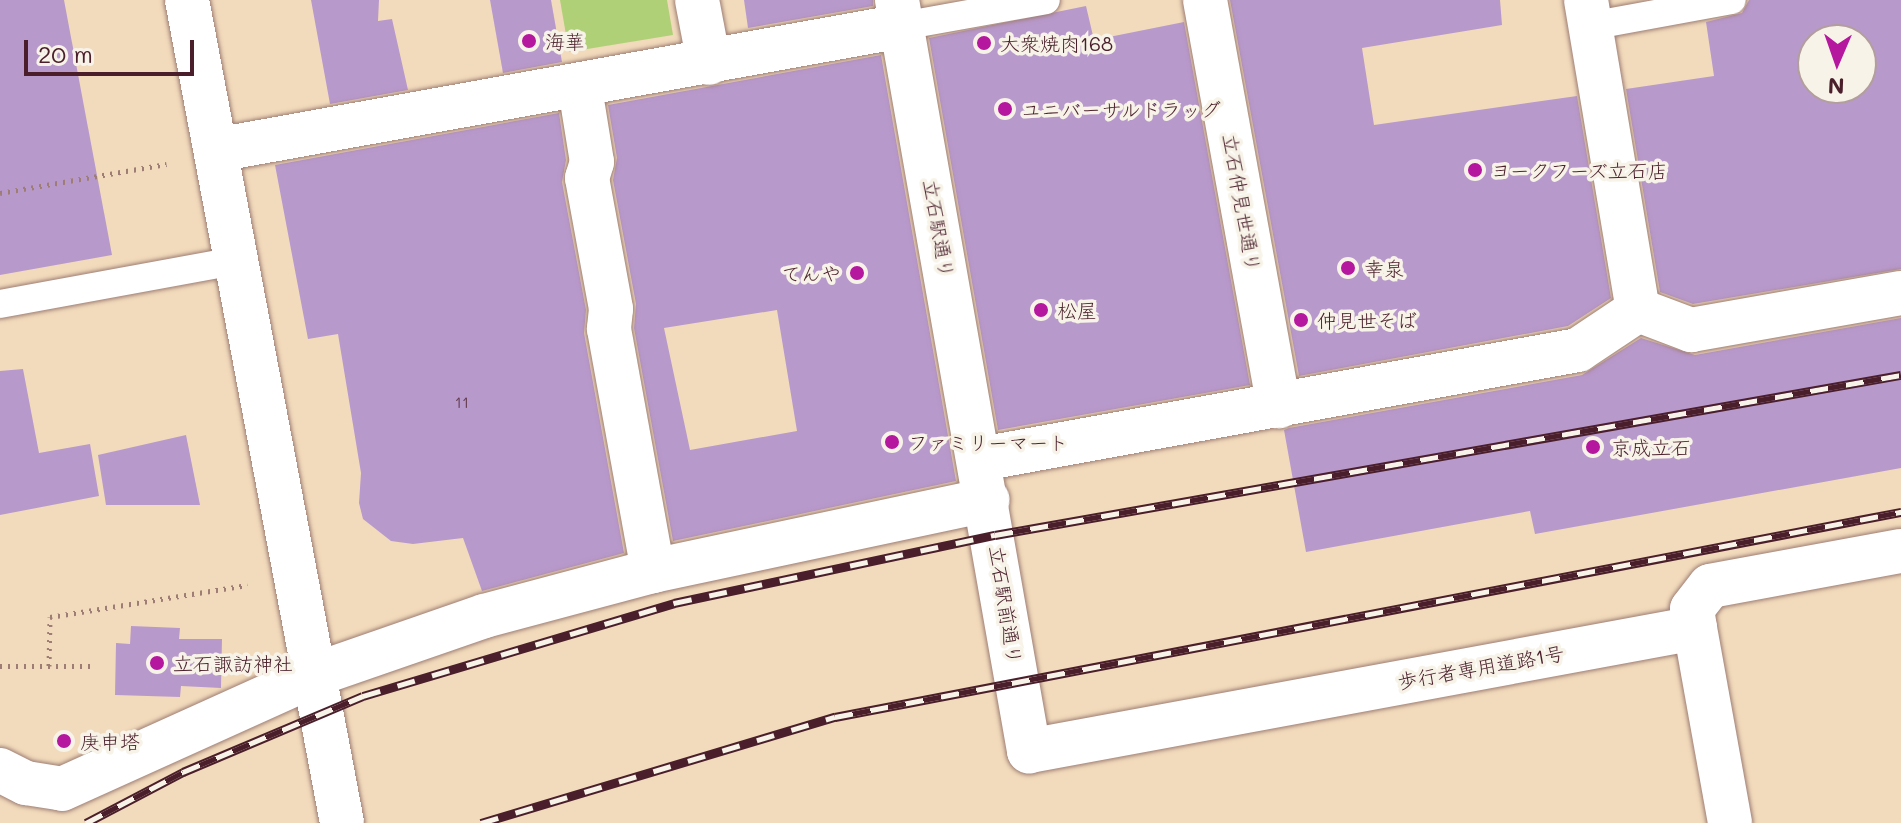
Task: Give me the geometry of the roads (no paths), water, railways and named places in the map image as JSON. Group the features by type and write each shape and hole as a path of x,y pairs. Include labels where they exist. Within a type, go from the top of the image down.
{"street":[{"path":"187,0 240,260 342,823"},
{"path":"697,0 709,63"},
{"name":"立石仲見世通り","path":"1205,0 1279,406"},
{"path":"217,153 709,63 900,13"},
{"name":"立石駅通り","path":"900,13 985,479"},
{"path":"1588,13 1638,310"},
{"path":"580,88 592,162 587,178 611,309 609,329 653,571"},
{"path":"1638,310 1691,330 1901,293"},
{"path":"0,770 26,783 62,789 314,675 484,616 985,479 1279,406 1578,350 1638,310"},
{"name":"立石駅前通り","path":"985,479 1029,751"},
{"path":"1730,823 1692,609 1710,586 1901,551"},
{"name":"歩行者専用道路1号","path":"1029,751 1695,628"}],"lane":[{"path":"900,13 1046,0"},
{"path":"1588,13 1732,0"},
{"path":"0,304 240,260"}],"railway":[{"path":"86,823 183,772 363,696 674,603 995,535 1901,375"},
{"path":"481,823 835,717 1901,512"}],"place":[{"name":"海華","path":"529,41"},
{"name":"大衆焼肉168","path":"984,43"},
{"name":"ユニバーサルドラッグ","path":"1005,109"},
{"name":"ヨークフーズ立石店","path":"1475,170"},
{"name":"幸泉","path":"1348,268"},
{"name":"てんや","path":"857,273"},
{"name":"松屋","path":"1041,310"},
{"name":"仲見世そば","path":"1301,320"},
{"name":"ファミリーマート","path":"892,442"},
{"name":"京成立石","path":"1593,447"},
{"name":"立石諏訪神社","path":"157,663"},
{"name":"庚申塔","path":"64,741"}]}
